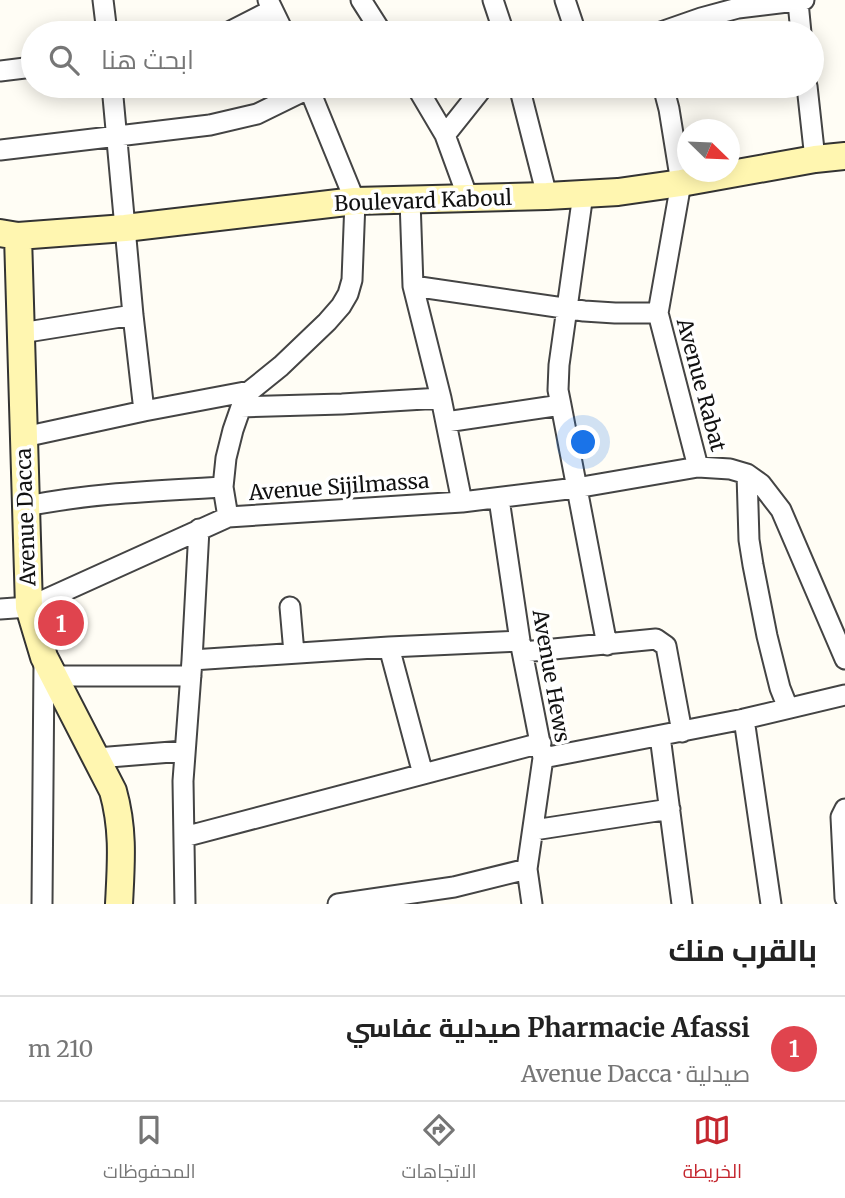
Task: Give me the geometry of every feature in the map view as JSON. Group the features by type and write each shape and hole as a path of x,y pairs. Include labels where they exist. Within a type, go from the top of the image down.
{"street":[{"path":"103,0 106,21"},
{"path":"493,0 499,21"},
{"path":"565,0 572,21"},
{"path":"366,1 376,21"},
{"path":"692,21 738,8 801,1 801,21"},
{"path":"245,21 270,5 278,21"},
{"path":"0,71 21,68"},
{"path":"113,98 144,411"},
{"path":"0,150 210,125 257,114 288,98"},
{"path":"228,517 223,487 226,457 233,430 246,399 327,322 341,306 352,280 355,201 313,98"},
{"path":"423,98 445,135 468,198"},
{"path":"445,135 474,98"},
{"path":"522,98 547,196"},
{"name":"Avenue Rabat","path":"666,98 681,183 658,313 698,467 730,468 747,474 768,490 781,509 845,659"},
{"path":"808,98 815,159"},
{"name":"Boulevard Kaboul","path":"9,235 125,228 355,201 618,192 845,156"},
{"path":"583,194 559,365 558,390 607,645"},
{"path":"410,200 413,286 463,502"},
{"name":"Avenue Dacca","path":"9,235 21,333 29,607 49,666 113,791 120,815 120,904"},
{"path":"413,286 600,313 658,313"},
{"path":"21,333 133,315"},
{"path":"24,437 144,411 246,399 342,404 441,398"},
{"path":"446,422 561,405"},
{"name":"Avenue Sijilmassa","path":"0,609 29,607 228,517 499,499 698,467"},
{"path":"747,474 749,540 753,565 767,636 788,708"},
{"path":"27,506 63,499 223,487"},
{"name":"Avenue Hews","path":"499,499 521,646 542,751 527,869 532,904"},
{"path":"185,904 184,751 199,529"},
{"path":"290,607 294,653"},
{"path":"41,904 49,666 191,668 294,653 389,647 607,645 656,639 666,646 682,732"},
{"path":"389,647 423,774"},
{"path":"184,837 423,774 542,751 682,732 845,695"},
{"path":"744,719 771,904"},
{"path":"660,736 682,904"},
{"path":"97,758 184,751"},
{"path":"534,830 670,809"},
{"path":"845,809 841,817 845,898"},
{"path":"338,904 454,887 527,869"}],"place":[{"name":"Pharmacie Afassi صيدلية عفاسي","path":"61,623"}]}
